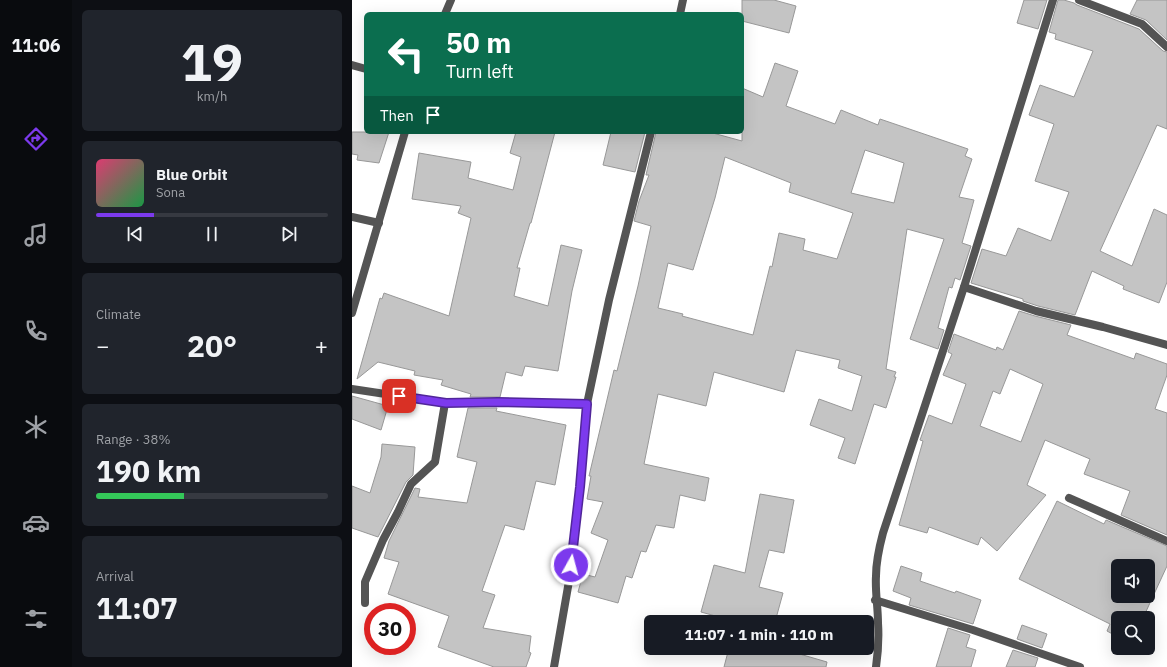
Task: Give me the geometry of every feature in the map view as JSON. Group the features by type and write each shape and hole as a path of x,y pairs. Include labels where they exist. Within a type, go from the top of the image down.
{"street":[{"path":"446,12 451,0"},
{"path":"680,12 683,0"},
{"path":"876,667 878,648 878,623 875,600 877,555 964,287 1053,0"},
{"path":"1079,0 1142,24 1167,47"},
{"path":"352,65 364,68"},
{"path":"352,313 404,134"},
{"path":"554,667 569,581 580,487 587,404 609,300 650,134"},
{"path":"352,217 378,223"},
{"path":"964,287 1036,311 1103,327 1167,345"},
{"path":"352,389 446,403 498,402 587,404"},
{"path":"365,603 365,582 383,540 411,484 435,462 446,403"},
{"path":"1069,498 1167,541"},
{"path":"875,600 973,630 1080,667"}],"building":[{"path":"742,0 774,0 796,6 789,33 744,22 744,12 742,12"},
{"path":"1024,0 1047,0 1038,29 1017,23"},
{"path":"1058,0 1074,3 1139,29 1163,51 1167,52 1167,129 1157,125 1100,251 1132,266 1154,209 1167,215 1167,282 1159,303 1123,289 1124,286 1092,271 1075,315 1038,306 1023,301 1023,299 971,283 982,249 1006,256 1018,228 1051,241 1069,192 1035,181 1054,124 1029,115 1040,85 1074,97 1093,51 1055,39 1056,34 1049,32"},
{"path":"1137,0 1167,0 1167,40 1146,20 1130,14"},
{"path":"775,63 798,71 786,106 835,124 841,110 878,125 880,119 968,149 965,156 972,159 959,197 974,200 962,243 971,246 960,280 955,278 952,288 949,287 938,328 944,330 938,349 910,339 944,239 907,229 886,369 896,372 894,377 896,377 886,408 874,404 855,464 838,458 845,438 810,425 819,399 852,411 862,376 838,368 840,360 796,350 784,392 714,372 706,406 658,394 644,464 709,478 705,501 680,495 674,528 656,525 646,552 641,551 632,578 626,576 618,603 578,592 583,574 595,577 608,540 591,533 603,502 587,499 591,476 589,476 614,370 617,371 651,226 634,221 639,201 649,175 646,175 656,134 716,134 742,141 742,134 744,134 744,89 763,97","holes":["865,150 904,163 894,203 851,193","725,157 791,183 789,192 853,213 837,259 803,250 805,239 779,233 772,267 770,266 753,335 658,308 668,263 693,270 715,198"]},
{"path":"352,132 364,132 364,134 388,134 379,163 357,160 358,155 352,154"},
{"path":"515,134 554,134 531,223 517,268 520,268 514,296 548,306 561,245 582,250 572,291 558,371 525,366 522,376 506,372 500,397 470,397 471,394 441,385 443,380 414,375 415,371 378,362 357,379 380,298 382,299 384,293 449,316 471,218 458,213 461,206 412,199 419,153 471,162 468,178 513,190 521,157 510,153"},
{"path":"611,134 644,134 635,172 603,165"},
{"path":"1019,311 1071,325 1067,335 1134,359 1136,353 1167,364 1167,375 1155,409 1167,413 1167,535 1121,515 1130,491 1084,474 1090,459 1045,440 1027,485 1046,495 997,551 981,537 978,545 929,527 927,533 899,525 923,441 920,440 929,415 952,424 966,384 943,375 952,354 948,352 954,334 996,350 997,347 1003,350","holes":["1010,369 1043,384 1021,442 980,426 993,391 1000,394"]},
{"path":"352,396 388,406 381,430 352,419"},
{"path":"468,408 497,408 496,411 566,425 555,485 536,481 524,530 505,525 482,591 495,595 483,628 531,636 529,652 531,653 526,667 494,667 438,647 449,616 388,594 399,562 384,558 389,541 415,488 420,489 418,497 467,503 477,462 457,457"},
{"path":"382,444 415,447 413,475 406,482 378,537 352,528 352,486 370,493 381,457"},
{"path":"760,494 794,500 784,553 769,550 759,587 783,593 777,615 712,615 701,612 714,565 745,573"},
{"path":"1057,501 1104,524 1106,520 1167,546 1167,566 1155,592 1155,559 1111,559 1111,603 1150,603 1146,611 1111,611 1111,633 1107,631 1110,624 1019,579"},
{"path":"901,566 922,573 920,581 981,600 973,624 909,605 911,598 893,591"},
{"path":"1022,625 1047,634 1042,648 1017,639"},
{"path":"948,628 970,635 966,647 976,650 971,667 936,667"},
{"path":"1013,650 1038,658 1035,667 1006,667"},
{"path":"727,655 803,655 827,662 826,667 724,667"}],"route":[{"path":"399,396 446,403 498,402 587,404 580,487 571,565"}]}
